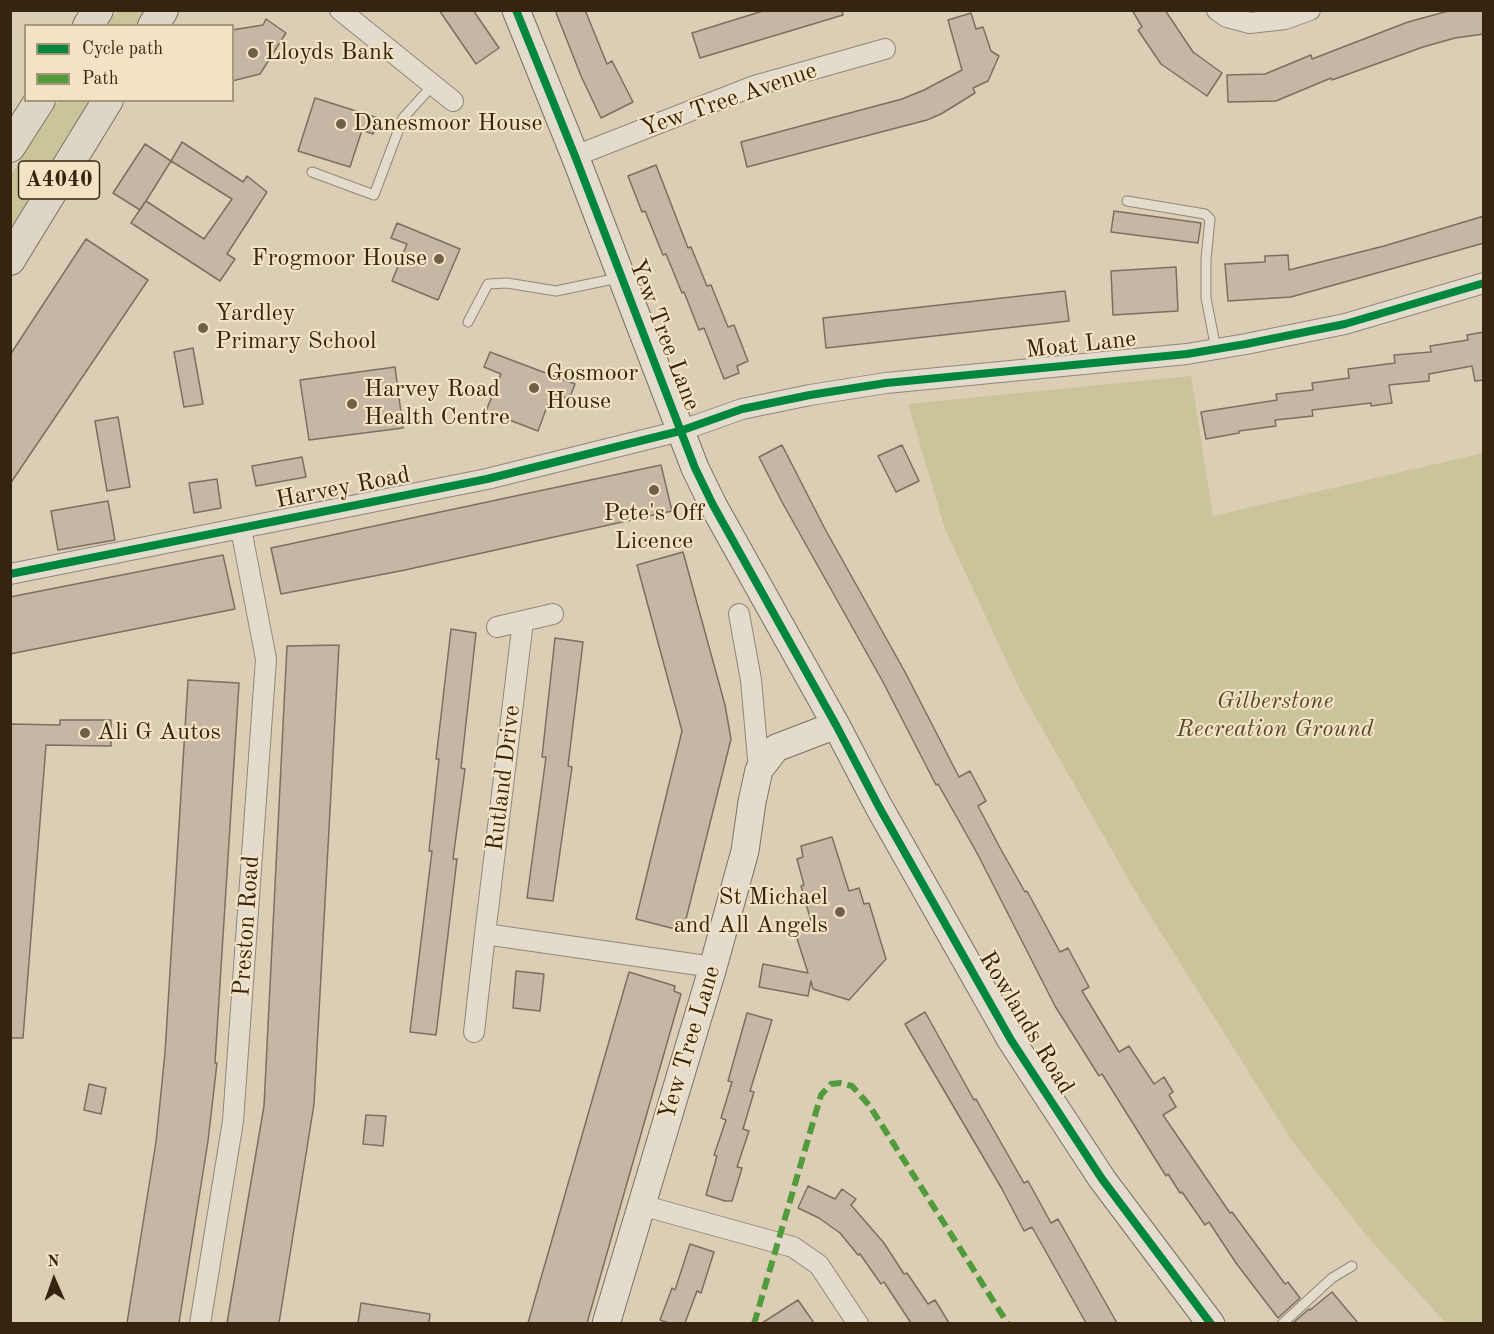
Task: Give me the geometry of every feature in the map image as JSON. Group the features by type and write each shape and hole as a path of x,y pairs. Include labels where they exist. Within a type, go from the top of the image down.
{"main road":[{"path":"89,24 98,10"},
{"path":"154,24 163,10"},
{"name":"A4040","path":"10,147 39,102"},
{"name":"A4040","path":"10,260 107,102"}],"street":[{"path":"340,10 453,101"},
{"name":"Yew Tree Lane","path":"516,10 575,156 695,468 713,505 836,725 776,748 759,770 745,851 713,967 606,1323"},
{"path":"1217,10 1227,17 1250,23 1285,19 1310,10"},
{"name":"Yew Tree Avenue","path":"575,156 754,86 885,49"},
{"name":"Moat Lane","path":"680,431 742,409 864,387 1216,349 1344,324 1484,283"},
{"name":"Harvey Road","path":"10,574 487,479 680,431"},
{"name":"Preston Road","path":"200,1323 233,1121 266,659 242,529"},
{"path":"497,627 554,614"},
{"path":"739,614 751,680 759,770"},
{"name":"Rutland Drive","path":"474,1032 523,621"},
{"name":"Rowlands Road","path":"836,725 879,807 1011,1040 1102,1179 1211,1323"},
{"path":"485,934 713,967"},
{"path":"641,1205 793,1247 819,1265 858,1323"}],"lane":[{"path":"312,172 374,195 403,118 433,85"},
{"path":"1127,201 1205,214 1210,219 1206,259 1206,298 1216,349"},
{"path":"468,322 488,284 507,283 556,291 620,277"},
{"path":"1282,1323 1332,1278 1352,1266"}],"green space":[{"path":"117,11 151,11 142,24 108,24"},
{"path":"58,102 94,102 11,235 11,175"},
{"name":"Gilberstone Recreation Ground","path":"1191,376 1213,516 1483,453 1483,1323 1446,1323 1371,1241 1292,1141 1141,901 1020,690 945,529 908,404"}],"building":[{"path":"439,10 473,10 499,48 476,64"},
{"path":"555,10 585,10 607,64 612,61 633,102 601,118 581,76"},
{"path":"766,10 842,10 843,15 700,58 692,33"},
{"path":"1132,10 1165,10 1193,52 1222,73 1207,96 1161,64 1138,30 1142,27"},
{"path":"1452,10 1484,10 1484,34 1455,38 1423,47 1332,80 1331,78 1276,101 1228,102 1227,75 1265,74 1311,55 1312,59 1408,22"},
{"path":"971,13 976,29 983,27 991,51 999,56 988,81 973,88 975,93 927,120 747,167 741,142 902,99 962,70 948,20"},
{"name":"Lloyds Bank","path":"266,19 286,33 260,74 234,80 234,30 263,25"},
{"name":"Danesmoor House","path":"315,98 378,118 373,134 362,130 350,167 298,151"},
{"path":"182,142 243,182 247,176 267,192 227,254 235,259 220,281 131,223 140,210 113,193 145,144 171,161","holes":["171,161 232,199 204,239 146,201"]},
{"path":"656,165 688,248 691,247 707,286 711,285 728,327 734,325 748,361 737,366 739,373 724,379 704,328 699,330 666,254 663,255 645,211 642,212 628,176"},
{"path":"1114,211 1201,223 1198,243 1111,232"},
{"path":"1484,216 1484,243 1291,297 1228,301 1225,264 1265,262 1265,256 1288,255 1289,270 1384,246"},
{"name":"Frogmoor House","path":"397,223 460,249 438,300 392,281 407,244 391,238"},
{"path":"86,239 148,280 10,484 10,355"},
{"path":"1176,267 1178,311 1113,315 1111,271"},
{"path":"1065,291 1069,321 826,348 823,318"},
{"path":"1484,332 1484,380 1475,381 1472,366 1429,374 1429,381 1389,385 1392,403 1371,406 1371,403 1312,410 1313,416 1275,420 1276,426 1239,431 1239,433 1206,439 1201,412 1277,400 1276,394 1313,390 1312,383 1349,378 1348,369 1395,363 1394,355 1431,352 1430,346 1468,340 1467,335"},
{"path":"193,348 203,404 184,407 174,352"},
{"name":"Gosmoor House","path":"490,352 575,384 569,399 552,393 538,431 486,411 501,374 484,367"},
{"name":"Harvey Road Health Centre","path":"395,367 403,428 309,440 300,380"},
{"path":"118,417 130,487 107,491 95,421"},
{"path":"782,445 959,777 970,771 986,801 978,806 999,846 1025,892 1027,891 1060,952 1068,948 1089,987 1082,991 1119,1052 1129,1046 1154,1084 1164,1077 1173,1092 1169,1095 1176,1107 1163,1115 1230,1213 1232,1212 1285,1284 1288,1282 1300,1298 1278,1318 1236,1263 1209,1222 1205,1225 1168,1174 1166,1176 1102,1074 1099,1076 1055,1006 977,853 938,784 936,785 883,682 759,457"},
{"path":"902,445 919,481 896,492 878,456"},
{"path":"302,457 306,477 256,486 252,466"},
{"path":"661,465 672,511 405,570 281,594 271,548"},
{"path":"217,479 221,508 194,513 189,483"},
{"path":"108,501 115,540 58,550 51,511"},
{"path":"683,552 725,705 731,739 683,931 636,919 682,731 637,565"},
{"path":"223,555 235,609 10,654 10,597"},
{"path":"451,629 476,633 461,768 465,769 453,859 457,859 436,1035 410,1032 432,851 429,851 439,759 436,759"},
{"path":"555,638 583,642 568,766 572,767 553,901 527,898 546,757 542,757"},
{"path":"339,645 314,1104 279,1323 227,1323 264,1106 287,646"},
{"path":"188,680 239,683 215,1063 217,1063 208,1141 179,1323 127,1323 156,1142 165,1053"},
{"path":"60,720 111,720 111,746 46,745 23,1038 10,1038 10,724 60,725"},
{"name":"St Michael and All Angels","path":"832,837 849,891 859,888 864,904 869,903 886,959 849,1000 813,989 811,981 808,996 759,987 763,964 808,973 793,926 811,921 801,886 804,885 797,859 803,857 801,846"},
{"path":"516,971 544,974 540,1011 513,1008"},
{"path":"629,972 675,986 674,991 681,994 587,1323 528,1323"},
{"path":"925,1012 1024,1183 1028,1181 1051,1223 1058,1219 1117,1323 1086,1323 1032,1227 1024,1231 1002,1189 905,1024"},
{"path":"747,1013 772,1020 750,1091 754,1092 743,1129 749,1131 737,1167 742,1168 732,1201 725,1201 706,1195 717,1156 714,1155 726,1120 721,1118 732,1082 728,1081"},
{"path":"89,1084 106,1088 101,1114 84,1110"},
{"path":"366,1115 386,1116 383,1146 363,1144"},
{"path":"808,1186 835,1199 842,1189 856,1199 851,1205 884,1243 904,1274 907,1273 928,1304 935,1300 949,1323 911,1323 884,1282 881,1284 860,1254 858,1255 840,1233 819,1218 798,1208"},
{"path":"690,1244 714,1252 701,1293 697,1291 685,1323 669,1323 660,1320 672,1288 675,1290"},
{"path":"1332,1292 1358,1323 1293,1323 1309,1309"},
{"path":"798,1300 814,1323 762,1323"},
{"path":"361,1303 430,1314 429,1323 358,1323"}],"marked path":[{"path":"754,1324 821,1095 831,1084 840,1083 852,1086 869,1105 1008,1324"}],"cycle path":[{"path":"516,10 575,156 695,468 713,505 836,725 879,807 1011,1040 1102,1179 1211,1324"},
{"path":"10,574 487,479 680,431 742,409 810,395 886,383 1187,354 1345,324 1484,283"}],"place":[{"name":"Lloyds Bank","path":"253,53"},
{"name":"Danesmoor House","path":"341,124"},
{"name":"Frogmoor House","path":"439,259"},
{"name":"Yardley Primary School","path":"203,328"},
{"name":"Gosmoor House","path":"534,388"},
{"name":"Harvey Road Health Centre","path":"352,404"},
{"name":"Pete's Off Licence","path":"654,490"},
{"name":"Ali G Autos","path":"85,733"},
{"name":"St Michael and All Angels","path":"840,912"}]}
